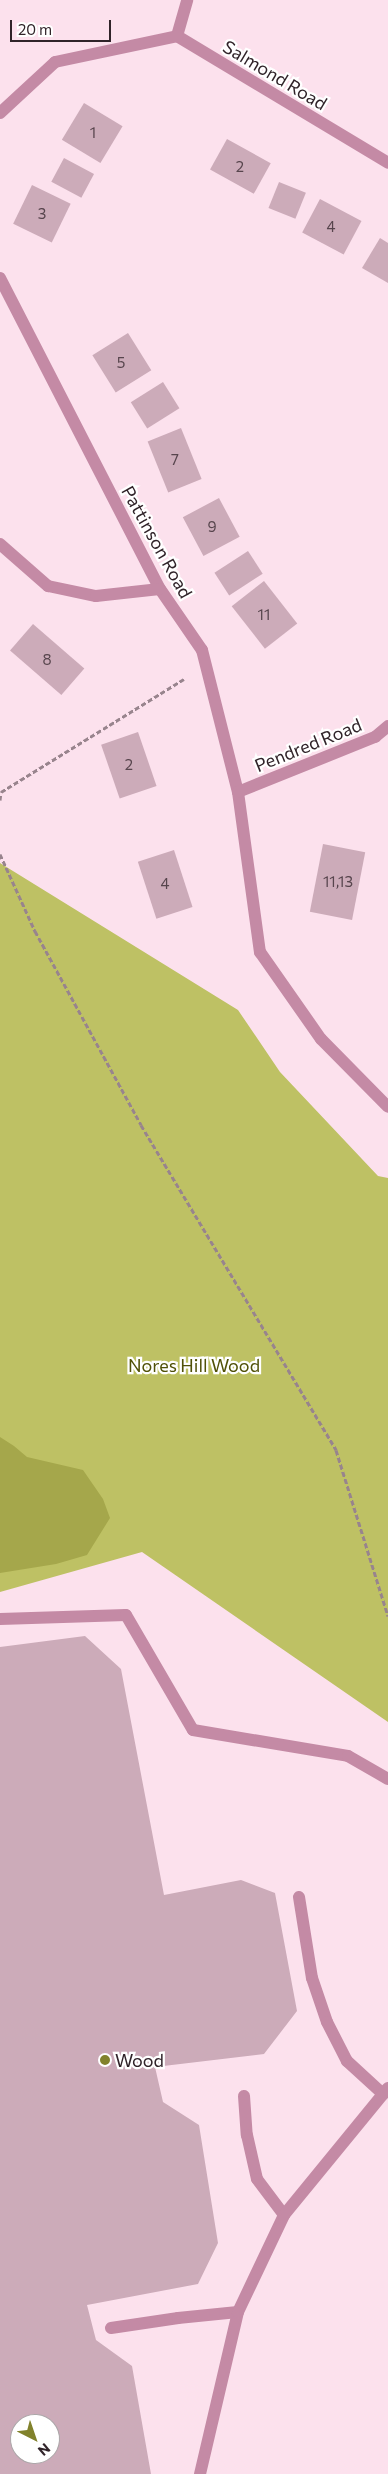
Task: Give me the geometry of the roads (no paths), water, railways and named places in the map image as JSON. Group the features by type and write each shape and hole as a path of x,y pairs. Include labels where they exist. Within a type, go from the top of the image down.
{"street":[{"path":"0,113 55,62 177,36 187,0"},
{"name":"Salmond Road","path":"177,36 388,162"},
{"name":"Pattinson Road","path":"0,278 160,589 202,650 238,792 260,952 321,1040 388,1107"},
{"path":"0,544 48,586 96,596 160,589"},
{"name":"Pendred Road","path":"238,792 375,737 388,726"},
{"path":"0,1619 126,1615 192,1730 348,1756 388,1780"},
{"path":"200,2474 238,2312 284,2215 386,2091 347,2062 327,2022 312,1978 299,1897"},
{"path":"244,2096 247,2135 258,2179 284,2215"},
{"path":"111,2328 178,2318 238,2312"}],"place":[{"name":"Wood","path":"105,2060"}],"park label":[{"name":"Nores Hill Wood","path":"194,1365"}]}
